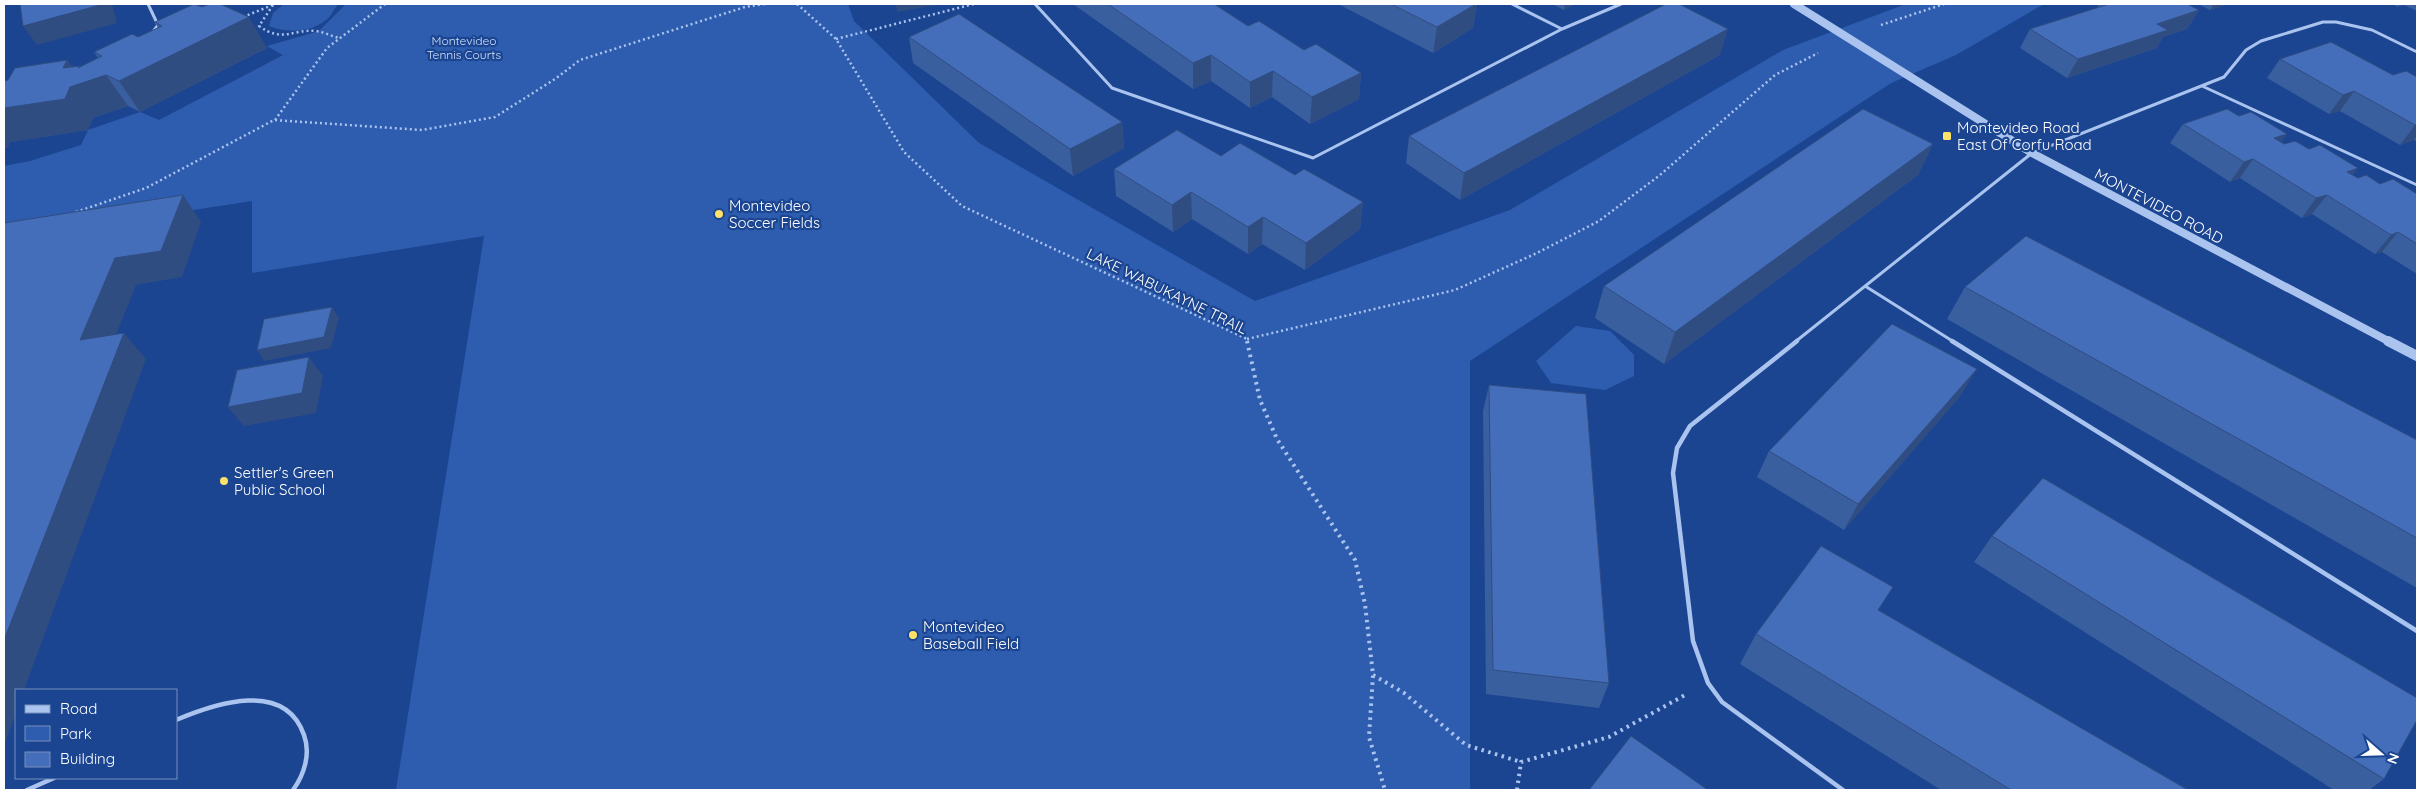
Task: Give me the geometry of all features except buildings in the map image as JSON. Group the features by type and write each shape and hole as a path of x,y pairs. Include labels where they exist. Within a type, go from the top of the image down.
{"street":[{"name":"MONTEVIDEO ROAD","path":"1794,4 2032,153 2417,356"}],"lane":[{"path":"148,4 158,25 148,39"},
{"path":"1035,4 1112,88 1313,158 1562,29 1621,4"},
{"path":"1512,4 1562,29"},
{"path":"1843,790 1722,702 1708,683 1693,641 1673,473 1675,446 1690,426 2032,153 2224,78 2234,68 2246,50 2259,42 2323,22 2332,21 2362,26 2417,52"},
{"path":"2202,86 2417,185"},
{"path":"1865,286 2417,631"},
{"path":"178,719 231,701 262,701 288,709 304,726 308,752 299,782 293,790"},
{"path":"27,790 52,779"}],"path":[{"path":"274,4 259,26 270,35 287,37 313,30 339,38"},
{"path":"250,22 241,19 274,4"},
{"path":"73,213 146,188 274,120 327,48 385,4"},
{"path":"274,120 422,130 495,117 555,79 580,60 745,7 765,4"},
{"name":"LAKE WABUKAYNE TRAIL","path":"797,4 836,39 904,152 962,206 1247,339 1260,400 1277,439 1354,560 1366,604 1373,675 1369,737 1384,790"},
{"path":"836,39 974,4"},
{"path":"1247,339 1455,290 1537,254 1599,221 1660,175 1775,75 1847,37 1944,4"},
{"path":"1373,675 1404,693 1466,745 1521,762 1609,737 1708,683"},
{"path":"1517,790 1521,762"}],"green space":[{"path":"284,4 338,4 328,19 320,24 306,29 291,31 269,26 273,13"},
{"name":"Montevideo Tennis Courts","path":"346,4 848,4 854,21 979,143 1255,301 1510,210 1783,50 1906,4 2044,4 1956,55 1891,83 1470,361 1470,790 396,790 484,236 252,273 252,201 4,239 4,166 30,161 81,145 88,130 140,112 159,120 283,55 267,46 319,31"},
{"path":"1576,326 1610,331 1634,355 1634,376 1605,390 1551,383 1536,361"}],"place":[{"name":"Montevideo Road East Of Corfu Road","path":"1947,136"},
{"name":"Montevideo Soccer Fields","path":"719,214"},
{"name":"Settler's Green Public School","path":"224,481"},
{"name":"Montevideo Baseball Field","path":"913,635"}]}
